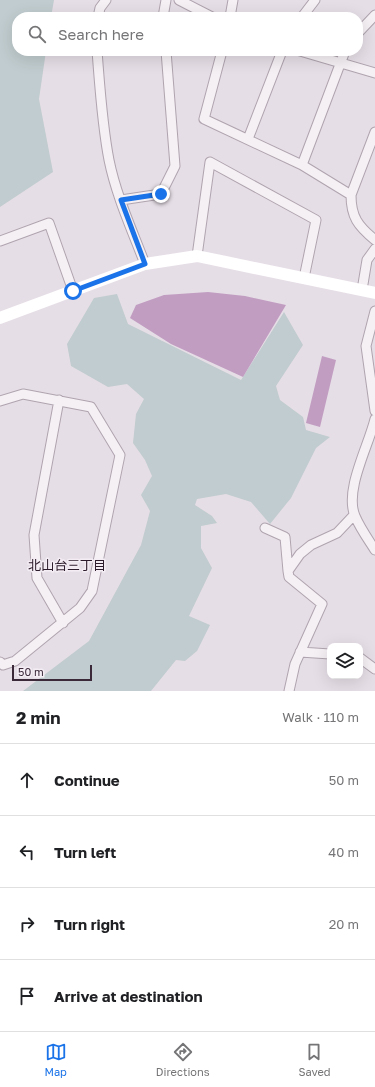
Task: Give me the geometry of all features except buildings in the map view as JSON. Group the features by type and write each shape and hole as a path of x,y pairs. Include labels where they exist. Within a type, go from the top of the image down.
{"street":[{"path":"99,12 100,8 106,0"},
{"path":"164,12 166,0"},
{"path":"179,0 202,12"},
{"path":"231,12 233,0"},
{"path":"306,12 315,0"},
{"path":"363,28 375,15"},
{"path":"97,56 101,102 110,161 121,200 145,264"},
{"path":"121,200 161,194 175,166 166,56"},
{"path":"221,56 204,119 302,165 351,195"},
{"path":"248,139 280,56"},
{"path":"317,56 375,73"},
{"path":"302,165 344,56"},
{"path":"375,132 351,195 351,211 364,231 375,240"},
{"path":"197,256 210,162 316,220 304,278"},
{"path":"0,241 49,223 73,291"},
{"path":"362,290 367,260 375,249"},
{"path":"0,318 145,264 197,256 375,293"},
{"path":"375,311 366,346 375,411"},
{"path":"0,401 23,394 92,407 120,455 92,591 80,608 15,661 3,665 0,662"},
{"path":"59,400 34,535 37,578 63,623"},
{"path":"375,419 371,437 353,485 354,515 375,550"},
{"path":"288,571 300,554 311,545 337,533 354,515"},
{"path":"265,528 285,537 289,577 322,604 295,664 289,691"},
{"path":"300,652 327,654"},
{"path":"363,660 375,669"}],"shaded area":[{"path":"0,0 54,0 52,12 12,12 12,56 45,56 39,99 53,172 0,207"},
{"path":"208,292 245,296 286,305 243,377 171,344 130,318 136,305 164,295"},
{"path":"117,294 128,324 241,380 284,312 303,345 276,386 280,400 303,417 306,430 330,437 316,448 291,498 270,524 251,502 226,494 197,499 195,505 212,516 217,523 201,526 201,548 212,568 189,616 210,625 197,651 185,661 176,660 151,691 23,691 89,641 141,545 150,511 141,495 152,476 145,460 133,443 136,414 144,399 127,384 108,387 71,366 67,344 94,298"},
{"path":"322,356 336,360 320,427 306,423"}],"district":[{"name":"北山台三丁目","path":"67,565"}],"route":[{"path":"73,291 145,264 121,200 161,194"}]}
